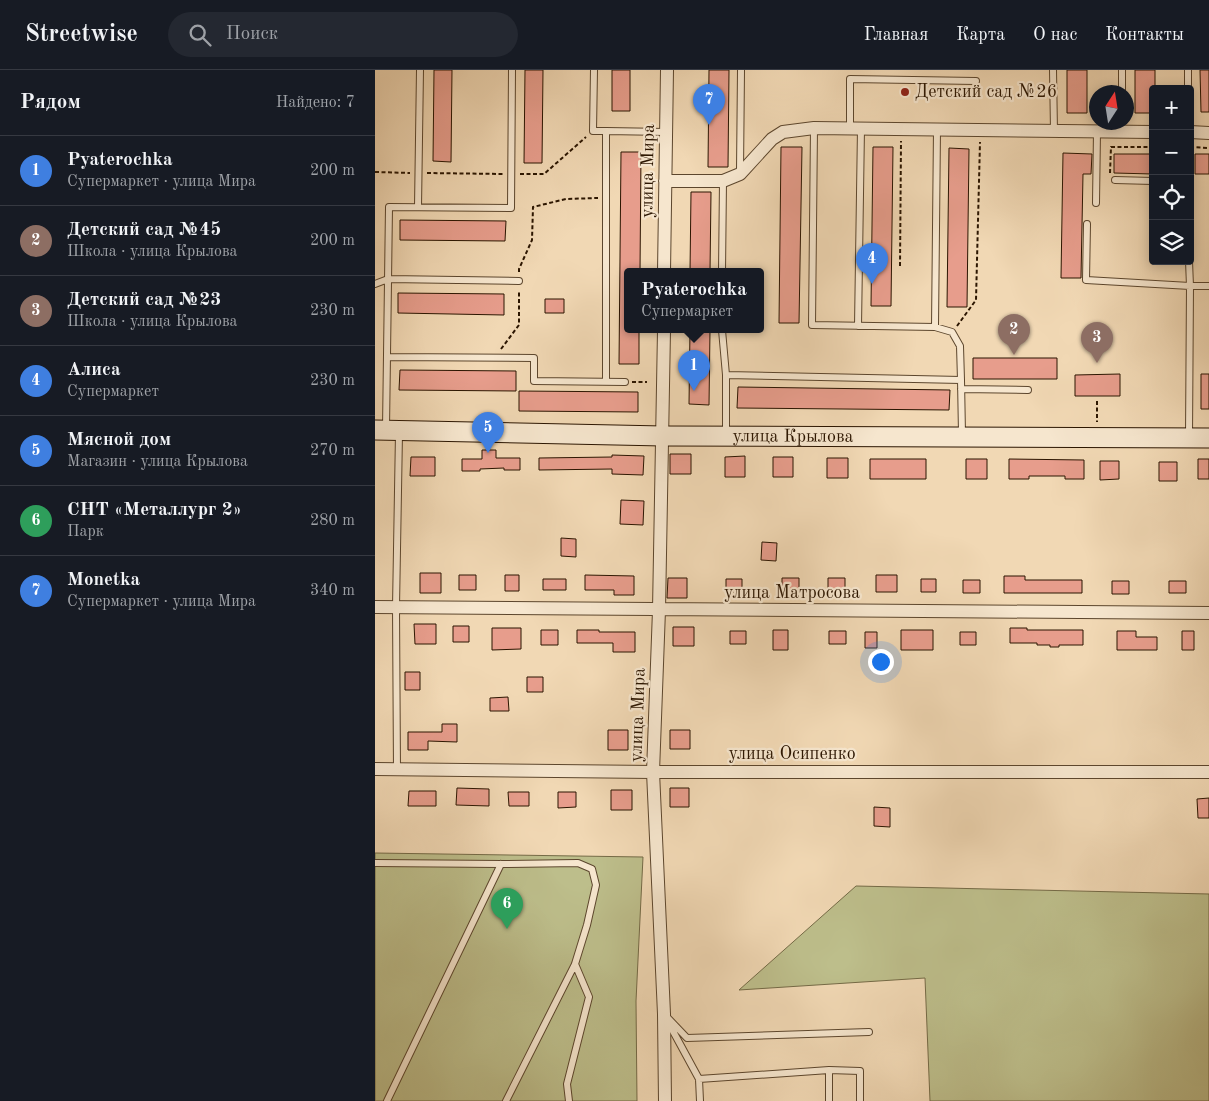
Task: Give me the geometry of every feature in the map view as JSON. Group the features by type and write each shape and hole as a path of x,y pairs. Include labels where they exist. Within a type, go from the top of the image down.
{"main road":[{"name":"улица Крылова","path":"387,431 663,436 1209,438"}],"street":[{"name":"улица Мира","path":"664,268 667,70"},
{"path":"665,181 723,181 740,174 772,140 783,132 814,128 1097,131 1123,128 1149,131"},
{"path":"1194,132 1209,133"},
{"name":"улица Мира","path":"664,333 659,610 653,772 664,1014 665,1101"},
{"name":"улица Матросова","path":"375,607 1209,613"},
{"name":"улица Осипенко","path":"375,769 653,772 1209,772"}],"lane":[{"path":"418,207 419,70"},
{"path":"397,770 396,607 387,431 389,207 511,208 512,70"},
{"path":"594,70 593,131 666,132"},
{"path":"740,174 741,70"},
{"path":"1053,70 1054,131"},
{"path":"1122,70 1122,85"},
{"path":"1188,70 1188,85"},
{"path":"859,326 855,128 850,79 976,81"},
{"path":"814,128 812,325 935,327 952,332 960,346 962,437"},
{"path":"935,327 937,129"},
{"path":"606,131 606,382"},
{"path":"1096,203 1097,131"},
{"path":"1115,180 1149,181"},
{"path":"722,268 723,181"},
{"path":"1087,224 1086,280 1209,286"},
{"path":"1189,265 1191,286 1189,438"},
{"path":"375,284 388,279 519,281"},
{"path":"722,333 727,375 726,436"},
{"path":"387,357 534,358 534,381 625,382"},
{"path":"727,375 961,380"},
{"path":"961,389 1028,390"},
{"path":"375,863 578,863 592,869 596,885 587,925 575,964 506,1101"},
{"path":"387,1101 501,864"},
{"path":"569,1101 567,1084 589,997 575,964"},
{"path":"664,1014 687,1038 869,1032"},
{"path":"664,1014 699,1079 701,1101"},
{"path":"699,1079 829,1070 860,1070 860,1101"},
{"path":"829,1070 829,1101"}],"path":[{"path":"899,266 901,129"},
{"path":"952,332 976,300 980,130"},
{"path":"375,172 544,174 593,131"},
{"path":"1115,180 1110,180 1111,147 1149,147"},
{"path":"1194,148 1209,148"},
{"path":"494,358 519,325 519,269 532,240 533,207 566,199 606,197"},
{"path":"625,382 647,382"},
{"path":"1097,401 1097,422"}],"green space":[{"path":"375,853 643,857 636,1001 637,1101 375,1101"},
{"path":"856,886 1209,894 1209,1101 930,1101 925,978 739,990"}],"building":[{"path":"434,70 452,70 451,162 433,161"},
{"path":"525,70 543,70 542,163 524,163"},
{"path":"612,70 630,70 630,111 612,111"},
{"path":"709,70 729,70 728,167 708,167"},
{"path":"1067,70 1087,70 1087,113 1067,113"},
{"path":"1135,70 1155,70 1155,85 1149,85 1149,113 1135,113"},
{"path":"1200,70 1209,70 1209,112 1201,112"},
{"path":"781,147 802,147 799,323 779,323"},
{"path":"873,147 893,147 891,306 871,306"},
{"path":"949,148 969,149 967,307 947,307"},
{"path":"621,152 641,152 640,268 624,268 624,333 639,333 639,364 619,364"},
{"path":"1063,153 1092,154 1091,174 1083,174 1081,278 1061,278"},
{"path":"1114,154 1149,154 1149,174 1114,173"},
{"path":"1195,154 1209,154 1209,174 1195,174"},
{"path":"691,192 711,192 710,268 690,268"},
{"path":"400,220 506,221 505,241 400,240"},
{"path":"398,293 504,294 504,315 398,313"},
{"path":"545,299 564,299 564,313 545,313"},
{"path":"690,333 710,333 709,405 689,404"},
{"path":"973,358 1057,358 1057,379 973,379"},
{"path":"400,370 516,371 516,391 399,390"},
{"path":"1120,374 1120,396 1075,396 1075,375"},
{"path":"1201,374 1209,374 1209,409 1201,409"},
{"path":"738,387 950,390 949,410 737,408"},
{"path":"519,391 638,392 638,412 519,411"},
{"path":"482,450 496,450 496,458 520,458 520,470 504,470 504,468 462,471 462,459 482,459"},
{"path":"670,454 691,454 691,474 670,474"},
{"path":"612,455 644,456 643,475 612,474 612,469 539,470 539,458 612,457"},
{"path":"745,456 745,477 725,477 725,457"},
{"path":"411,457 435,457 435,476 410,476"},
{"path":"773,457 793,457 793,477 773,477"},
{"path":"827,458 848,458 848,478 827,478"},
{"path":"870,459 926,459 926,479 870,479"},
{"path":"966,459 987,459 987,479 966,479"},
{"path":"1009,459 1084,460 1084,479 1065,479 1065,476 1029,476 1029,479 1009,479"},
{"path":"1198,459 1209,459 1209,479 1198,479"},
{"path":"1100,461 1119,461 1119,479 1100,480"},
{"path":"1159,462 1177,462 1177,481 1159,481"},
{"path":"621,500 644,501 643,525 620,524"},
{"path":"561,538 576,539 576,557 561,556"},
{"path":"762,542 777,543 776,561 761,560"},
{"path":"420,573 441,573 441,593 420,593"},
{"path":"459,575 476,575 476,590 459,590"},
{"path":"505,575 519,575 519,591 505,591"},
{"path":"585,575 634,576 634,595 614,595 614,590 585,590"},
{"path":"876,575 897,575 897,592 876,592"},
{"path":"1004,576 1025,576 1025,580 1082,580 1082,593 1004,593"},
{"path":"668,578 687,578 687,598 667,598"},
{"path":"782,578 799,578 799,591 782,591"},
{"path":"828,578 845,578 845,592 828,592"},
{"path":"543,579 566,579 566,590 543,590"},
{"path":"726,579 742,579 742,592 726,592"},
{"path":"921,579 936,579 936,592 921,592"},
{"path":"963,580 980,580 980,593 963,593"},
{"path":"1112,581 1129,581 1129,594 1112,594"},
{"path":"1169,581 1186,581 1186,593 1169,593"},
{"path":"414,624 436,624 436,644 415,644"},
{"path":"453,626 469,626 469,642 453,642"},
{"path":"673,627 694,627 694,646 673,646"},
{"path":"492,628 521,628 521,649 492,650"},
{"path":"1010,628 1027,628 1027,630 1083,630 1083,645 1050,647 1050,645 1037,645 1037,643 1010,643"},
{"path":"541,630 558,630 558,645 541,645"},
{"path":"577,630 635,632 635,652 613,652 613,643 577,643"},
{"path":"773,630 788,630 788,650 773,650"},
{"path":"901,630 933,630 933,650 901,650"},
{"path":"730,631 746,631 746,644 730,644"},
{"path":"829,631 846,631 846,644 829,644"},
{"path":"1117,631 1136,631 1136,637 1157,637 1157,650 1117,650"},
{"path":"1182,631 1194,631 1194,650 1182,650"},
{"path":"865,632 877,632 877,648 865,648"},
{"path":"960,632 976,632 976,645 960,645"},
{"path":"405,672 420,672 420,690 405,690"},
{"path":"527,677 543,677 543,692 527,692"},
{"path":"508,697 509,711 490,711 490,698"},
{"path":"442,724 457,724 457,742 428,741 428,750 408,750 408,732 442,732"},
{"path":"608,730 628,730 628,750 608,750"},
{"path":"670,730 690,730 690,749 670,749"},
{"path":"457,788 489,789 489,806 456,805"},
{"path":"670,788 689,788 689,807 670,807"},
{"path":"611,790 632,790 632,810 611,810"},
{"path":"409,791 436,791 436,806 408,806"},
{"path":"508,792 529,792 529,806 509,806"},
{"path":"558,792 576,792 576,807 558,808"},
{"path":"1209,798 1209,818 1198,818 1197,799"},
{"path":"874,807 890,808 890,827 874,826"}],"place":[{"name":"Детский сад №26","path":"905,92"},
{"name":"Monetka","path":"709,125"},
{"name":"Алиса","path":"872,284"},
{"name":"Детский сад №45","path":"1014,355"},
{"name":"Детский сад №23","path":"1097,363"},
{"name":"Pyaterochka","path":"694,391"},
{"name":"Мясной дом","path":"488,453"},
{"name":"СНТ «Металлург 2»","path":"507,929"}]}
